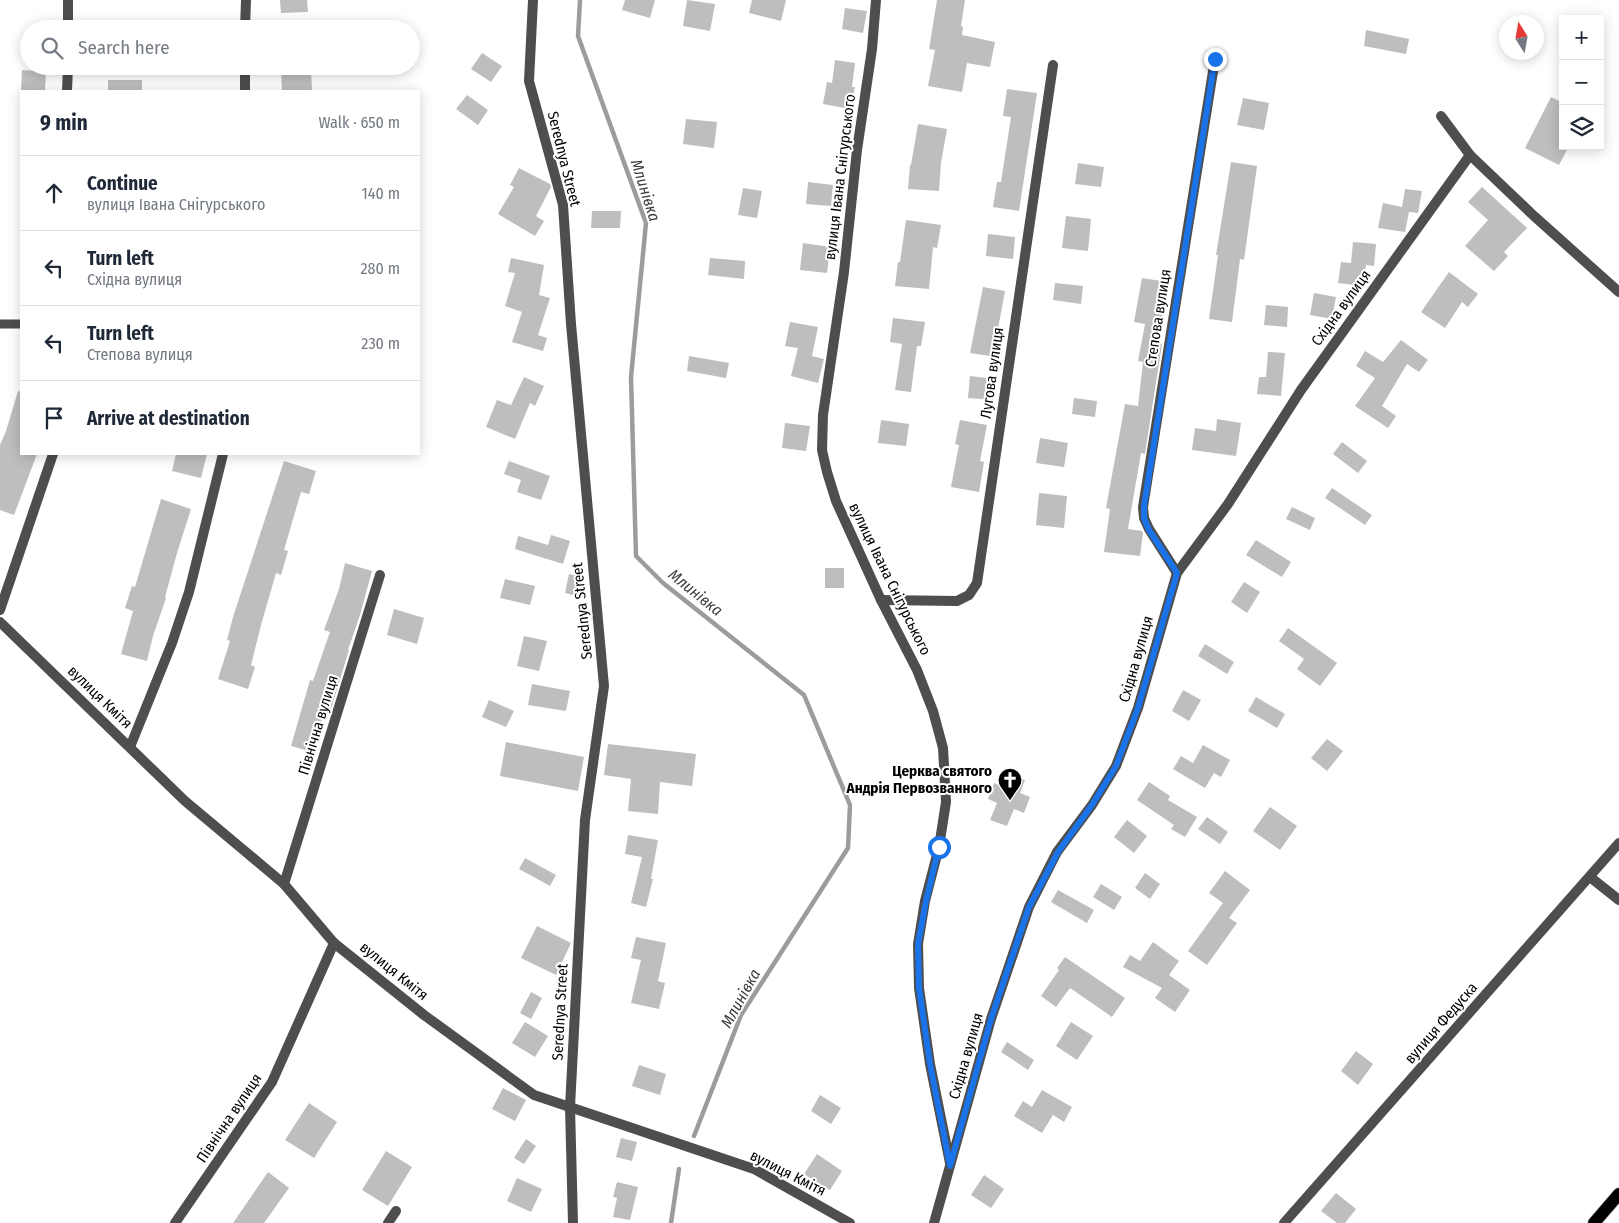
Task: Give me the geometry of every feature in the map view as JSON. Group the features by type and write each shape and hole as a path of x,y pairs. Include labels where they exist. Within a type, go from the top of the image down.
{"main road":[{"path":"1594,1223 1619,1194"}],"street":[{"path":"68,0 68,20"},
{"path":"246,0 246,20"},
{"name":"Serednya Street","path":"533,0 528,82 563,205 571,324 604,686 585,820 570,1107 573,1223"},
{"name":"вулиця Івана Снігурського","path":"876,0 872,49 857,150 844,272 823,415 822,450 836,502 881,600 917,670 934,711 943,748 946,802 939,847 918,944 919,988 930,1064 950,1166"},
{"name":"Степова вулиця","path":"1177,573 1149,530 1144,518 1144,506 1215,59"},
{"name":"Лугова вулиця","path":"881,600 957,601 969,595 977,583 1053,65"},
{"path":"68,75 68,90"},
{"path":"245,75 245,90"},
{"path":"1441,116 1470,155 1534,216 1619,292"},
{"name":"Східна вулиця","path":"934,1223 991,1019 1029,907 1058,852 1092,805 1116,766 1138,708 1177,573 1228,504 1301,390 1470,155"},
{"path":"0,610 53,455"},
{"path":"130,747 172,643 189,592 223,455"},
{"name":"Північна вулиця","path":"284,884 380,575"},
{"name":"вулиця Кмітя","path":"0,622 185,801 284,884 334,943 424,1014 534,1094 754,1169 850,1223"},
{"name":"вулиця Федуска","path":"1284,1223 1619,843"},
{"path":"1590,877 1619,900"},
{"name":"Північна вулиця","path":"175,1223 272,1082 334,943"},
{"path":"388,1223 396,1211"}],"lane":[{"path":"0,324 20,324"}],"building":[{"path":"280,0 307,0 308,12 281,13"},
{"path":"625,0 655,0 650,18 622,10"},
{"path":"687,0 715,4 710,31 683,26"},
{"path":"752,0 786,0 781,21 749,13"},
{"path":"937,0 965,0 961,26 963,27 962,35 995,42 990,67 967,63 962,92 928,86 935,50 929,49"},
{"path":"845,8 867,11 863,33 842,29"},
{"path":"1366,30 1409,39 1406,54 1364,46"},
{"path":"482,53 502,66 491,82 471,69"},
{"path":"835,60 855,63 852,87 855,87 850,109 823,104 827,82 832,83"},
{"path":"22,75 46,75 45,90 21,90"},
{"path":"281,75 311,75 312,90 282,90"},
{"path":"108,80 142,80 142,90 108,90"},
{"path":"1007,89 1037,93 1019,211 993,207 997,182 1001,182 1011,117 1003,116"},
{"path":"467,95 488,110 478,125 456,109"},
{"path":"1551,97 1559,101 1559,150 1567,150 1559,165 1525,148"},
{"path":"1243,98 1269,103 1264,130 1237,125"},
{"path":"686,119 717,122 714,148 683,144"},
{"path":"918,124 947,129 941,163 939,191 908,189 910,165"},
{"path":"1231,162 1257,166 1244,260 1240,259 1232,322 1209,319 1218,255 1216,255"},
{"path":"1078,163 1104,167 1101,187 1075,184"},
{"path":"519,168 550,184 551,187 536,216 544,221 535,236 498,214 514,187 510,185"},
{"path":"808,182 833,185 831,206 806,204"},
{"path":"1482,187 1527,228 1504,252 1508,256 1494,271 1465,246 1488,220 1468,202"},
{"path":"743,188 762,191 757,218 738,215"},
{"path":"1405,189 1422,191 1418,213 1409,212 1405,232 1378,228 1383,203 1402,207"},
{"path":"592,211 621,211 620,228 591,228"},
{"path":"1066,216 1091,219 1088,251 1062,248"},
{"path":"906,220 941,225 937,248 933,247 929,289 895,286"},
{"path":"988,234 1015,237 1013,259 986,256"},
{"path":"1353,242 1376,244 1374,266 1366,265 1363,286 1338,283 1341,262 1351,263"},
{"path":"803,243 830,247 827,273 800,270"},
{"path":"511,258 544,265 539,295 550,298 538,335 547,338 543,351 512,342 522,312 505,306 515,273 508,272"},
{"path":"710,258 745,261 744,279 708,275"},
{"path":"1449,272 1478,294 1468,307 1462,302 1445,328 1421,312"},
{"path":"1142,278 1168,282 1158,343 1162,344 1145,454 1141,453 1128,529 1142,531 1143,533 1140,556 1104,552 1110,509 1106,508 1125,404 1138,406 1143,362 1138,361 1145,324 1134,322"},
{"path":"1055,283 1083,286 1081,304 1053,300"},
{"path":"983,287 1005,291 997,334 1000,334 997,357 970,353"},
{"path":"1314,293 1336,297 1332,319 1310,315"},
{"path":"1266,305 1288,307 1287,327 1264,325"},
{"path":"893,318 925,322 921,346 917,346 911,392 895,390 902,344 890,342"},
{"path":"790,322 818,327 812,356 824,359 818,383 791,376 798,348 785,346"},
{"path":"1401,340 1428,360 1419,372 1407,364 1382,406 1396,416 1388,428 1355,406 1375,378 1356,366 1365,351 1383,362"},
{"path":"1268,352 1285,353 1281,396 1257,394 1259,377 1266,377"},
{"path":"689,356 729,363 726,378 687,371"},
{"path":"970,376 995,379 993,400 968,398"},
{"path":"524,377 544,386 535,406 530,403 515,439 486,427 497,400 511,405"},
{"path":"18,391 20,392 20,455 37,455 14,515 0,510 0,445"},
{"path":"1074,398 1097,401 1095,417 1072,414"},
{"path":"1217,419 1241,423 1236,456 1192,450 1195,428 1216,431"},
{"path":"881,420 909,424 906,446 878,443"},
{"path":"960,420 987,425 980,461 984,462 979,492 951,487 959,445 955,444"},
{"path":"785,423 810,426 806,451 782,448"},
{"path":"1040,438 1068,443 1064,467 1036,463"},
{"path":"1342,442 1367,461 1358,473 1333,454"},
{"path":"176,455 207,455 201,478 172,471"},
{"path":"284,461 316,471 309,494 301,492 284,550 288,551 281,575 276,573 261,625 251,665 255,667 248,689 218,679 230,641 227,640 233,617"},
{"path":"509,461 550,476 541,500 517,492 521,480 504,474"},
{"path":"1332,488 1372,515 1365,525 1325,498"},
{"path":"1039,493 1067,496 1064,528 1036,525"},
{"path":"161,499 191,509 147,661 121,654 133,611 125,608 132,586 135,587"},
{"path":"1292,507 1315,518 1310,530 1286,519"},
{"path":"551,535 570,541 563,564 515,549 518,536 548,545"},
{"path":"1256,540 1291,562 1282,577 1246,555"},
{"path":"345,563 372,571 331,709 325,707 313,752 291,746 310,680 313,681 330,632 324,630 339,589"},
{"path":"825,568 844,568 844,588 825,588"},
{"path":"569,574 582,577 577,596 565,593"},
{"path":"505,579 535,586 530,605 500,598"},
{"path":"1244,582 1260,592 1247,613 1231,602"},
{"path":"394,609 424,618 417,644 387,635"},
{"path":"1288,628 1337,663 1320,686 1297,669 1304,659 1279,641"},
{"path":"524,636 547,641 539,671 517,666"},
{"path":"1205,644 1234,662 1227,674 1198,656"},
{"path":"532,684 570,691 566,711 528,705"},
{"path":"1183,690 1201,700 1189,721 1172,711"},
{"path":"1256,697 1285,714 1277,728 1248,711"},
{"path":"489,700 514,711 506,727 482,717"},
{"path":"1327,739 1343,751 1327,771 1311,758"},
{"path":"506,742 584,757 578,791 500,776"},
{"path":"608,744 696,754 692,786 660,782 658,814 628,811 631,779 604,775"},
{"path":"1203,745 1230,760 1221,777 1214,773 1205,788 1173,769 1181,756 1193,763"},
{"name":"Церква святого Андрія Первозванного","path":"1008,774 1025,780 1020,793 1030,797 1024,813 1014,809 1007,826 990,820 997,803 988,799 994,783 1003,787"},
{"path":"1149,782 1170,796 1168,800 1197,817 1185,837 1171,829 1174,825 1137,800"},
{"path":"1270,807 1297,826 1280,850 1253,831"},
{"path":"1207,817 1228,832 1220,844 1198,829"},
{"path":"1127,820 1147,836 1134,853 1114,837"},
{"path":"628,835 658,840 651,879 653,879 646,907 631,903 642,857 625,854"},
{"path":"525,858 556,875 550,886 519,869"},
{"path":"1225,871 1250,890 1229,918 1237,923 1207,965 1188,951 1223,903 1209,893"},
{"path":"1145,873 1160,884 1150,899 1135,888"},
{"path":"1101,884 1122,897 1114,910 1093,897"},
{"path":"1058,890 1094,910 1087,923 1051,902"},
{"path":"537,926 571,943 556,975 521,958"},
{"path":"636,937 666,943 658,981 665,983 659,1009 631,1003 641,960 631,958"},
{"path":"1153,942 1179,961 1169,975 1190,990 1175,1012 1155,998 1162,988 1123,967 1130,955 1140,961"},
{"path":"1065,957 1125,998 1112,1017 1070,988 1056,1007 1041,996 1059,970 1057,968"},
{"path":"531,992 542,998 531,1019 520,1013"},
{"path":"525,1022 548,1036 535,1057 512,1043"},
{"path":"1071,1022 1093,1036 1077,1060 1056,1046"},
{"path":"1007,1042 1034,1060 1028,1070 1001,1052"},
{"path":"1356,1051 1373,1064 1358,1085 1341,1071"},
{"path":"639,1065 666,1074 660,1095 632,1086"},
{"path":"503,1088 526,1100 515,1121 492,1109"},
{"path":"1042,1090 1072,1107 1064,1122 1053,1115 1042,1133 1014,1116 1023,1101 1032,1107"},
{"path":"820,1095 841,1108 831,1124 811,1111"},
{"path":"309,1103 337,1122 314,1158 285,1140"},
{"path":"621,1138 637,1142 632,1161 616,1157"},
{"path":"526,1139 536,1146 524,1164 514,1158"},
{"path":"386,1151 412,1167 388,1206 362,1190"},
{"path":"817,1154 842,1171 830,1190 804,1174"},
{"path":"268,1172 289,1188 264,1223 233,1223"},
{"path":"984,1175 1004,1189 991,1208 971,1195"},
{"path":"517,1178 542,1189 531,1212 507,1201"},
{"path":"617,1182 638,1187 630,1220 613,1217 617,1198 613,1197"},
{"path":"1336,1193 1356,1209 1345,1223 1337,1223 1321,1211"}],"waterway":[{"name":"Млинівка","path":"580,0 578,36 646,223 631,377 636,556 663,583 804,695 850,805 848,848 741,1015 694,1136"},
{"name":"Млинівка","path":"671,1223 679,1169"}],"place":[{"name":"Церква святого Андрія Первозванного","path":"1010,801"}],"route":[{"path":"939,847 918,944 919,988 930,1064 950,1166 991,1019 1029,907 1058,852 1092,805 1116,766 1138,708 1177,573 1149,530 1144,518 1144,506 1215,59"}]}
